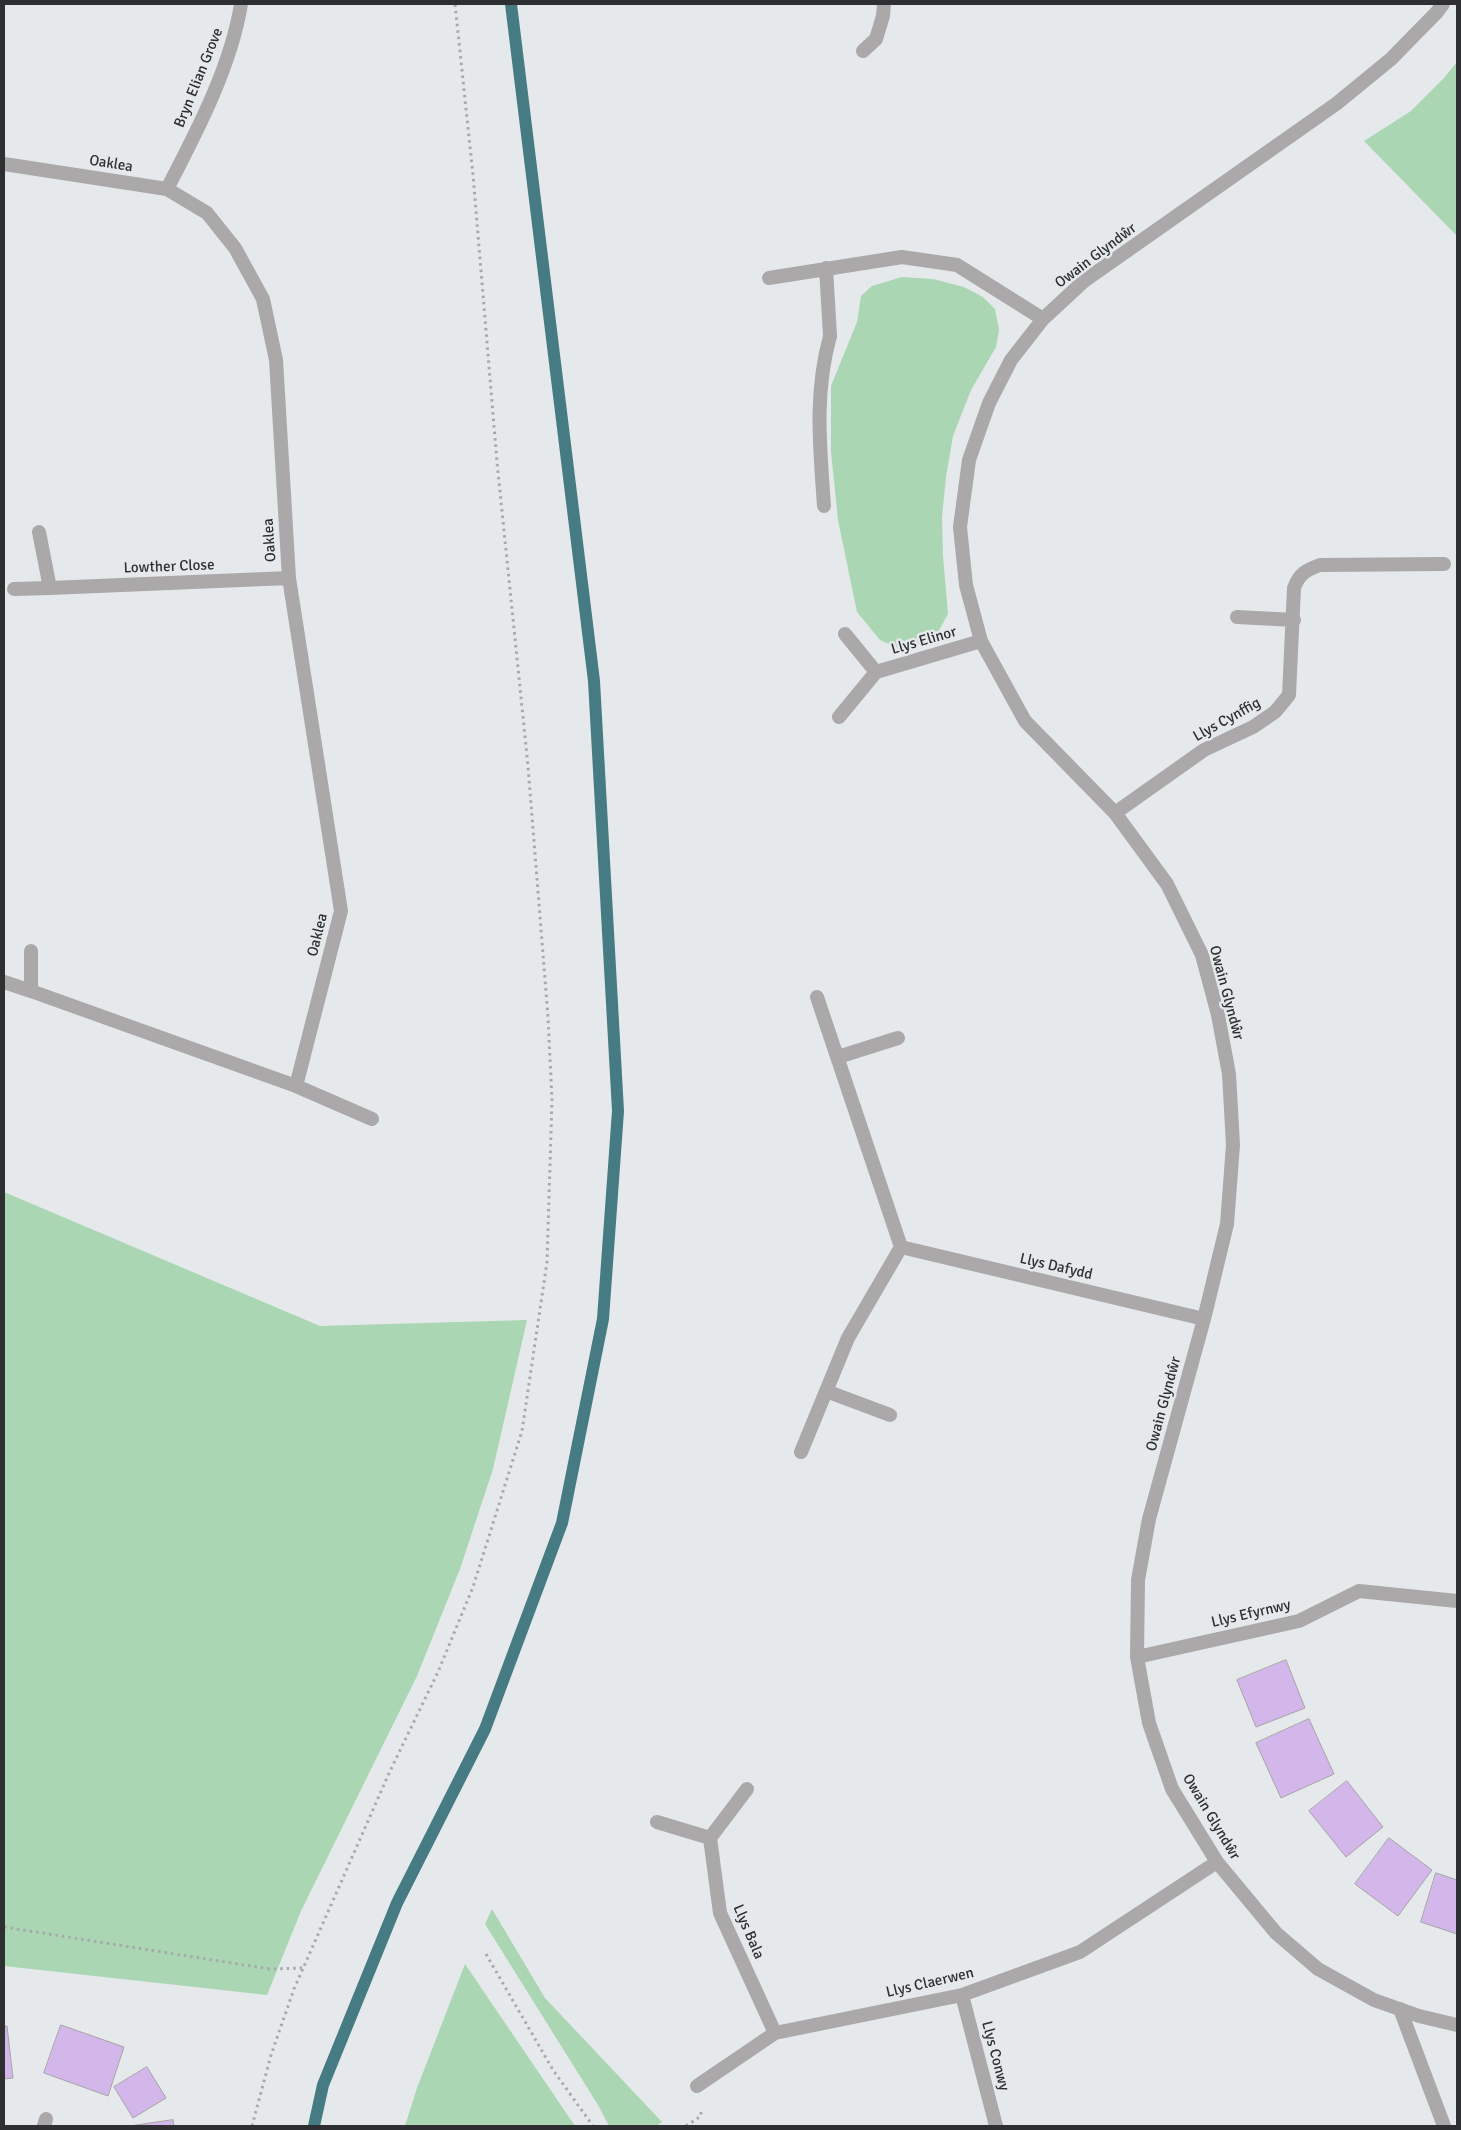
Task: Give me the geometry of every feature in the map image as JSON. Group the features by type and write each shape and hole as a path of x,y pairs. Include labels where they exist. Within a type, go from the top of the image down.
{"street":[{"name":"Bryn Elian Grove","path":"167,189 205,115 238,25 241,4"},
{"path":"863,51 876,39 883,16 884,4"},
{"name":"Owain Glyndŵr","path":"1443,4 1391,60 1336,104 1084,281 1043,319 1011,360 988,403 969,460 960,527 966,585 981,641 1025,721 1115,813 1167,884 1202,954 1218,1015 1229,1074 1233,1145 1227,1224 1204,1320 1149,1520 1138,1580 1137,1657 1149,1723 1172,1788 1217,1862 1276,1933 1318,1969 1374,2000 1457,2025"},
{"name":"Oaklea","path":"4,164 167,189 207,213 235,248 263,299 276,360 289,578 341,911 296,1086"},
{"path":"768,278 902,257 957,265 1043,319"},
{"path":"824,506 818,413 824,358 830,336 826,268"},
{"path":"39,532 50,588"},
{"name":"Llys Cynffig","path":"1115,813 1204,750 1253,727 1275,712 1289,695 1294,588 1298,578 1306,570 1320,565 1444,564"},
{"name":"Lowther Close","path":"14,589 289,578"},
{"path":"1237,617 1294,620"},
{"path":"839,717 876,672 845,634"},
{"name":"Llys Elinor","path":"876,672 981,641"},
{"path":"31,951 31,991"},
{"path":"4,982 296,1086 372,1119"},
{"path":"801,1452 848,1338 901,1247 817,997"},
{"path":"838,1057 898,1038"},
{"name":"Llys Dafydd","path":"901,1247 1204,1320"},
{"path":"826,1391 890,1415"},
{"name":"Llys Efyrnwy","path":"1137,1657 1299,1621 1359,1591 1457,1601"},
{"path":"657,1822 710,1838 747,1789"},
{"name":"Llys Bala","path":"710,1838 720,1913 775,2032"},
{"name":"Llys Claerwen","path":"697,2086 775,2032 962,1995 1080,1952 1217,1862"},
{"name":"Llys Conwy","path":"962,1995 996,2126"},
{"path":"1400,2009 1444,2126"}],"path":[{"path":"252,2126 271,2055 302,1968 390,1771 438,1672 473,1587 522,1431 547,1262 552,1100 548,1017 527,757 496,462 472,166 454,4"},
{"path":"4,1927 270,1969 302,1968"},
{"path":"486,1954 553,2070 593,2126"}],"green space":[{"path":"1457,62 1457,236 1364,141 1411,111"},
{"path":"902,277 933,279 964,287 983,297 995,309 999,330 996,347 971,390 953,436 942,517 948,614 938,632 918,645 900,649 880,640 857,612 838,520 831,452 831,386 857,322 861,296 872,286"},
{"path":"4,1192 320,1326 527,1320 493,1469 460,1569 417,1676 301,1911 267,1995 4,1966"},
{"path":"492,1909 545,1998 662,2122 656,2126 610,2126 608,2124 485,1924"},
{"path":"465,1964 575,2126 405,2126 417,2088"}],"building":[{"path":"1286,1660 1305,1708 1256,1727 1237,1680"},
{"path":"1309,1719 1334,1774 1281,1798 1256,1743"},
{"path":"1347,1781 1383,1827 1346,1857 1309,1811"},
{"path":"1389,1838 1432,1870 1398,1916 1355,1884"},
{"path":"1436,1873 1457,1880 1457,1934 1421,1922"},
{"path":"61,2025 124,2047 108,2096 44,2073"},
{"path":"4,2026 7,2026 13,2078 4,2079"},
{"path":"147,2067 166,2098 133,2118 114,2087"},
{"path":"173,2120 174,2126 130,2126"}],"waterway":[{"path":"314,2126 323,2085 397,1903 485,1729 562,1523 603,1319 618,1111 594,681 511,4"}]}
